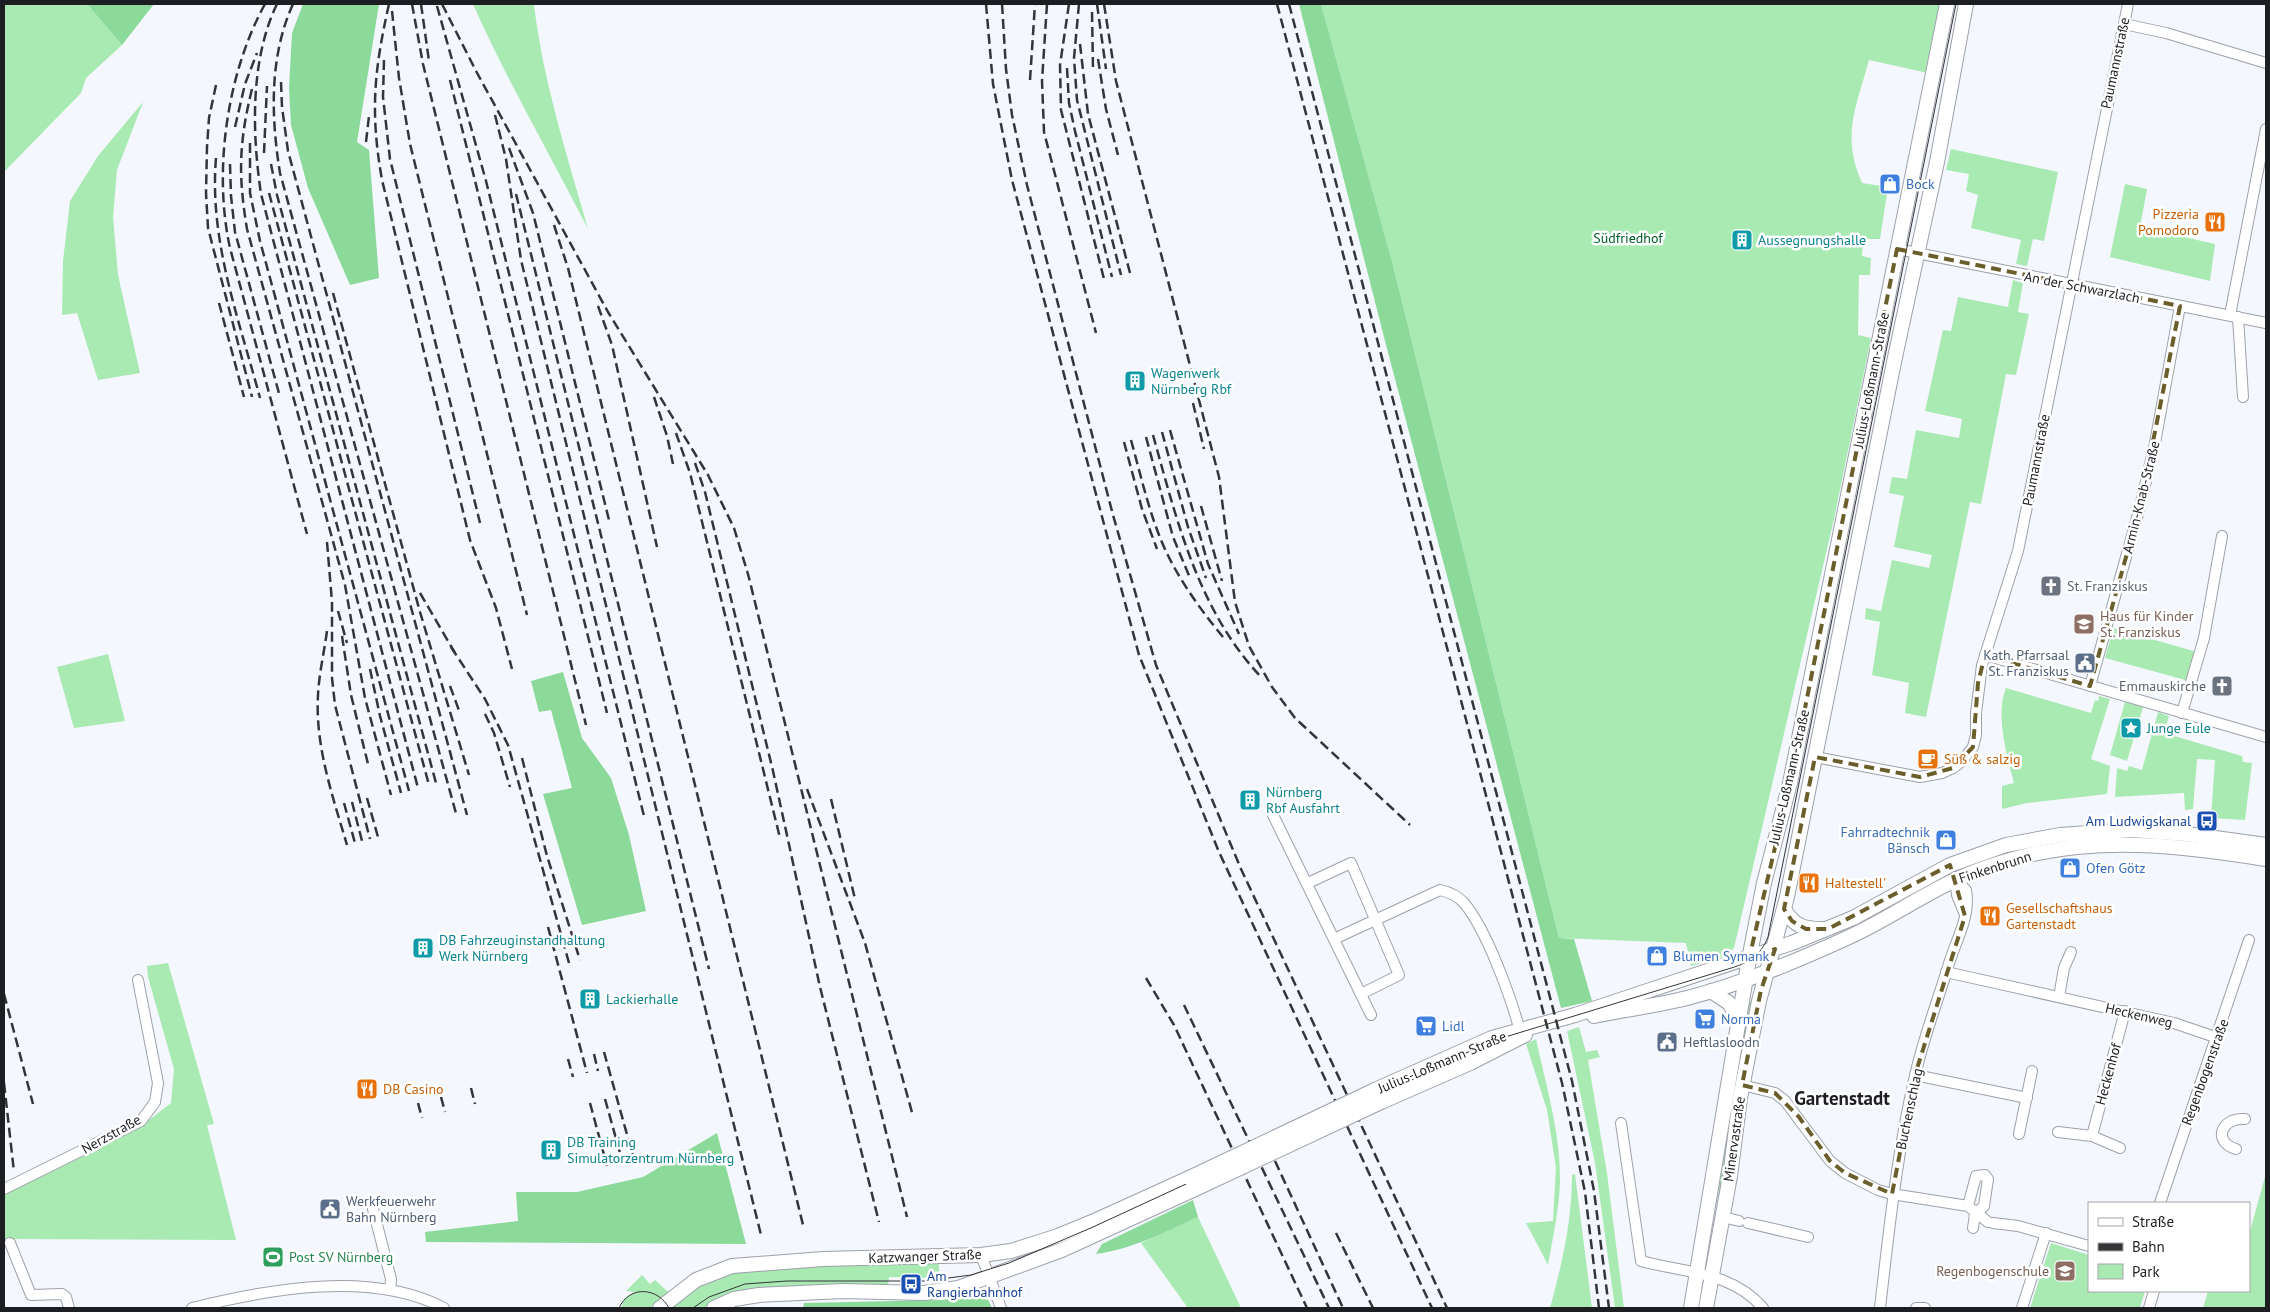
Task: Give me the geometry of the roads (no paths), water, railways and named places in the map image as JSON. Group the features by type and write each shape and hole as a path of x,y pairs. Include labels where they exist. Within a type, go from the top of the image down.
{"main road":[{"name":"Julius-Loßmann-Straße","path":"1191,1184 1378,1096 1470,1063 1521,1033 1749,958 1764,883 1790,783 1947,4"},
{"name":"Julius-Loßmann-Straße","path":"1767,970 1784,908 1918,253 1966,4"},
{"name":"Finkenbrunn","path":"1749,958 1828,929 1950,865 1980,853 2018,842 2093,832 2149,830 2266,845"},
{"name":"Finkenbrunn","path":"1745,979 1850,937 1956,880 2027,856 2093,846 2163,846 2266,859"},
{"path":"1784,908 1792,922 1802,928 1828,929"},
{"name":"Minervastraße","path":"1691,1308 1749,958"},
{"name":"Minervastraße","path":"1706,1308 1723,1217 1742,1085 1767,970"},
{"name":"Julius-Loßmann-Straße","path":"1521,1033 1584,1018 1672,1002 1745,979"},
{"path":"1711,991 1729,1003 1738,1018"},
{"name":"Katzwanger Straße","path":"660,1308 696,1280 732,1266 823,1259 981,1255 1011,1251 1058,1236 1191,1184"},
{"name":"Katzwanger Straße","path":"714,1308 734,1299 759,1295 827,1292 935,1292 989,1278 1092,1237 1191,1184"}],"street":[{"name":"Paumannstraße","path":"1814,756 1920,776 1942,773 1953,768 1961,762 1973,747 1976,735 1978,683 2018,551 2070,284 2128,4"},
{"path":"2124,24 2166,33 2266,63"},
{"path":"2243,397 2234,316 2266,129"},
{"name":"An der Schwarzlach","path":"1897,249 2266,323"},
{"name":"Armin-Knab-Straße","path":"2090,686 2142,498 2155,443 2180,306"},
{"path":"2182,712 2206,629 2222,536"},
{"path":"1985,655 2266,737"},
{"path":"1274,815 1371,1015"},
{"path":"1308,883 1351,863 1398,975 1361,994"},
{"name":"Buchenschlag","path":"1880,1308 1892,1194 1915,1075 1965,916 1966,890 1956,880 1950,865"},
{"path":"1334,939 1440,890 1453,893 1464,903 1493,956 1521,1033"},
{"name":"Regenbogenstraße","path":"2160,1202 2218,1038 2249,940"},
{"path":"2059,997 2064,968 2071,952"},
{"name":"Heckenweg","path":"1946,972 2125,1011 2174,1023 2218,1038"},
{"name":"Nerzstraße","path":"4,1188 141,1121 155,1102 158,1083 138,980"},
{"name":"Heckenhof","path":"2092,1136 2125,1011"},
{"path":"2019,1134 2032,1071"},
{"path":"1915,1075 2027,1098"},
{"path":"1742,1085 1775,1093 1799,1117 1830,1161 1845,1173 1878,1190 1972,1210 1991,1223 2046,1233 2088,1246"},
{"path":"2236,1149 2229,1147 2224,1141 2222,1132 2226,1123 2235,1118 2245,1119"},
{"path":"1621,1123 1641,1261 1712,1275 1746,1292 1763,1308"},
{"path":"2058,1132 2092,1136 2120,1148"},
{"path":"373,1210 391,1278 390,1290"},
{"path":"1972,1210 1973,1228"},
{"path":"1723,1217 1808,1237"},
{"path":"2022,1308 2046,1233"},
{"path":"10,1243 31,1295 62,1294 66,1297 69,1308"},
{"path":"981,1255 1001,1308"},
{"path":"192,1308 273,1292 333,1287 390,1290 428,1300 444,1308"},
{"path":"2148,1308 2154,1292"},
{"path":"1916,1308 1925,1308"}],"tram line":[{"path":"693,1308 709,1297 745,1284 787,1281 926,1281 971,1275 1009,1263 1093,1227 1502,1038 1735,967 1747,962 1761,950 1768,937 1956,4"},
{"path":"619,1308 629,1295 644,1291 658,1296 669,1308"}],"railway":[{"path":"265,4 241,60 227,123 223,187 225,218 230,248 307,534"},
{"path":"277,4 268,26 258,73 255,122 261,194 418,788"},
{"path":"293,4 285,24 280,45 274,87 275,130 280,173 457,817"},
{"path":"389,4 380,50 375,92 376,133 382,180 470,540 496,608 512,669"},
{"path":"412,4 423,64 586,725"},
{"path":"421,4 429,61"},
{"path":"442,4 476,71 608,312 708,475 734,528 748,574 907,1217"},
{"path":"986,4 993,84 1012,180 1139,655 1219,852 1432,1308"},
{"path":"1002,4 1006,69 1012,115 1027,185 1113,515 1156,665 1241,869 1447,1308"},
{"path":"1030,80 1035,4"},
{"path":"1047,4 1042,81 1044,132 1096,333"},
{"path":"1069,4 1060,65 1061,110 1104,279"},
{"path":"1079,4 1074,58 1077,100 1121,275"},
{"path":"1097,4 1106,69"},
{"path":"1104,4 1116,81 1219,477 1235,602 1249,646 1272,687 1295,718 1410,825"},
{"path":"1277,4 1562,1083 1585,1192 1599,1308"},
{"path":"1289,4 1572,1081 1594,1191 1609,1308"},
{"path":"437,6 486,181 644,816"},
{"path":"392,11 399,78 410,144 527,615"},
{"path":"1092,12 1093,69"},
{"path":"1080,44 1088,114 1130,273"},
{"path":"235,127 245,84 257,53"},
{"path":"1098,59 1106,109 1118,155"},
{"path":"384,60 383,97 390,159 480,523"},
{"path":"1067,68 1069,103 1075,131 1112,277"},
{"path":"450,80 607,713"},
{"path":"281,82 282,107 288,151 467,815"},
{"path":"216,85 209,118 207,147 206,193 208,228 252,397"},
{"path":"264,153 267,86"},
{"path":"252,89 244,126 241,159 242,192 247,229 345,585 365,698 391,795"},
{"path":"495,115 506,159 521,260 761,1235"},
{"path":"366,142 369,116"},
{"path":"250,143 250,193 260,241 409,791"},
{"path":"509,148 533,213 610,524"},
{"path":"216,158 215,189 221,250 260,398"},
{"path":"230,164 235,232 280,397"},
{"path":"271,164 277,195 436,783"},
{"path":"269,193 429,785"},
{"path":"516,194 709,969"},
{"path":"554,225 568,268 804,1229"},
{"path":"333,293 420,612 469,775"},
{"path":"219,303 244,397"},
{"path":"598,306 612,345 657,547"},
{"path":"654,397 667,436 673,464"},
{"path":"1193,403 1204,449"},
{"path":"1170,430 1208,564 1239,634"},
{"path":"1162,432 1188,527 1206,578"},
{"path":"676,433 690,473 780,838"},
{"path":"1153,435 1181,532 1205,594 1239,651 1261,677"},
{"path":"1146,437 1173,537 1190,578"},
{"path":"1131,440 1150,508 1164,547 1190,594 1223,637"},
{"path":"1124,442 1142,509 1157,549"},
{"path":"695,463 705,492 773,771 820,987 879,1222"},
{"path":"1201,506 1222,581"},
{"path":"327,542 332,602 332,678 335,705 370,839"},
{"path":"420,593 455,653"},
{"path":"338,611 347,643"},
{"path":"327,631 320,671 319,734 326,772 347,845"},
{"path":"342,636 351,695 368,764"},
{"path":"451,647 485,699 508,745 569,963"},
{"path":"370,669 380,716 401,793"},
{"path":"450,686 460,713"},
{"path":"485,714 494,733 510,787"},
{"path":"522,758 547,856 580,960"},
{"path":"807,789 865,943 913,1116"},
{"path":"367,798 378,837"},
{"path":"831,799 855,899"},
{"path":"352,802 362,841"},
{"path":"344,803 355,843"},
{"path":"548,927 587,1073"},
{"path":"1146,978 1174,1025 1307,1308"},
{"path":"4,994 33,1104"},
{"path":"1184,1005 1329,1308"},
{"path":"604,1052 633,1156"},
{"path":"594,1054 598,1071"},
{"path":"568,1059 573,1077"},
{"path":"4,1083 14,1172"},
{"path":"471,1088 475,1104"},
{"path":"441,1097 445,1112"},
{"path":"605,1099 622,1160"},
{"path":"418,1103 422,1118"},
{"path":"590,1103 607,1166"},
{"path":"1275,1161 1343,1308"},
{"path":"1336,1233 1373,1308"}],"place":[{"name":"Bock","path":"1890,184"},
{"name":"Pizzeria Pomodoro","path":"2215,222"},
{"name":"Aussegnungshalle","path":"1742,240"},
{"name":"Wagenwerk Nürnberg Rbf","path":"1135,381"},
{"name":"St. Franziskus","path":"2051,586"},
{"name":"Haus für Kinder St. Franziskus","path":"2084,624"},
{"name":"Kath. Pfarrsaal St. Franziskus","path":"2085,663"},
{"name":"Emmauskirche","path":"2222,686"},
{"name":"Junge Eule","path":"2131,728"},
{"name":"Süß & salzig","path":"1928,759"},
{"name":"Nürnberg Rbf Ausfahrt","path":"1250,800"},
{"name":"Am Ludwigskanal","path":"2207,821"},
{"name":"Fahrradtechnik Bänsch","path":"1946,840"},
{"name":"Ofen Götz","path":"2070,868"},
{"name":"Haltestell'","path":"1809,883"},
{"name":"Gesellschaftshaus Gartenstadt","path":"1990,916"},
{"name":"DB Fahrzeuginstandhaltung Werk Nürnberg","path":"423,948"},
{"name":"Blumen Symank","path":"1657,956"},
{"name":"Lackierhalle","path":"590,999"},
{"name":"Norma","path":"1705,1019"},
{"name":"Lidl","path":"1426,1026"},
{"name":"Heftlasloodn","path":"1667,1042"},
{"name":"DB Casino","path":"367,1089"},
{"name":"DB Training Simulatorzentrum Nürnberg","path":"551,1150"},
{"name":"Werkfeuerwehr Bahn Nürnberg","path":"330,1209"},
{"name":"Post SV Nürnberg","path":"273,1257"},
{"name":"Regenbogenschule","path":"2065,1271"},
{"name":"Am Rangierbahnhof","path":"911,1284"}],"district":[{"name":"Gartenstadt","path":"1842,1098"}],"park label":[{"name":"Südfriedhof","path":"1628,238"}]}
